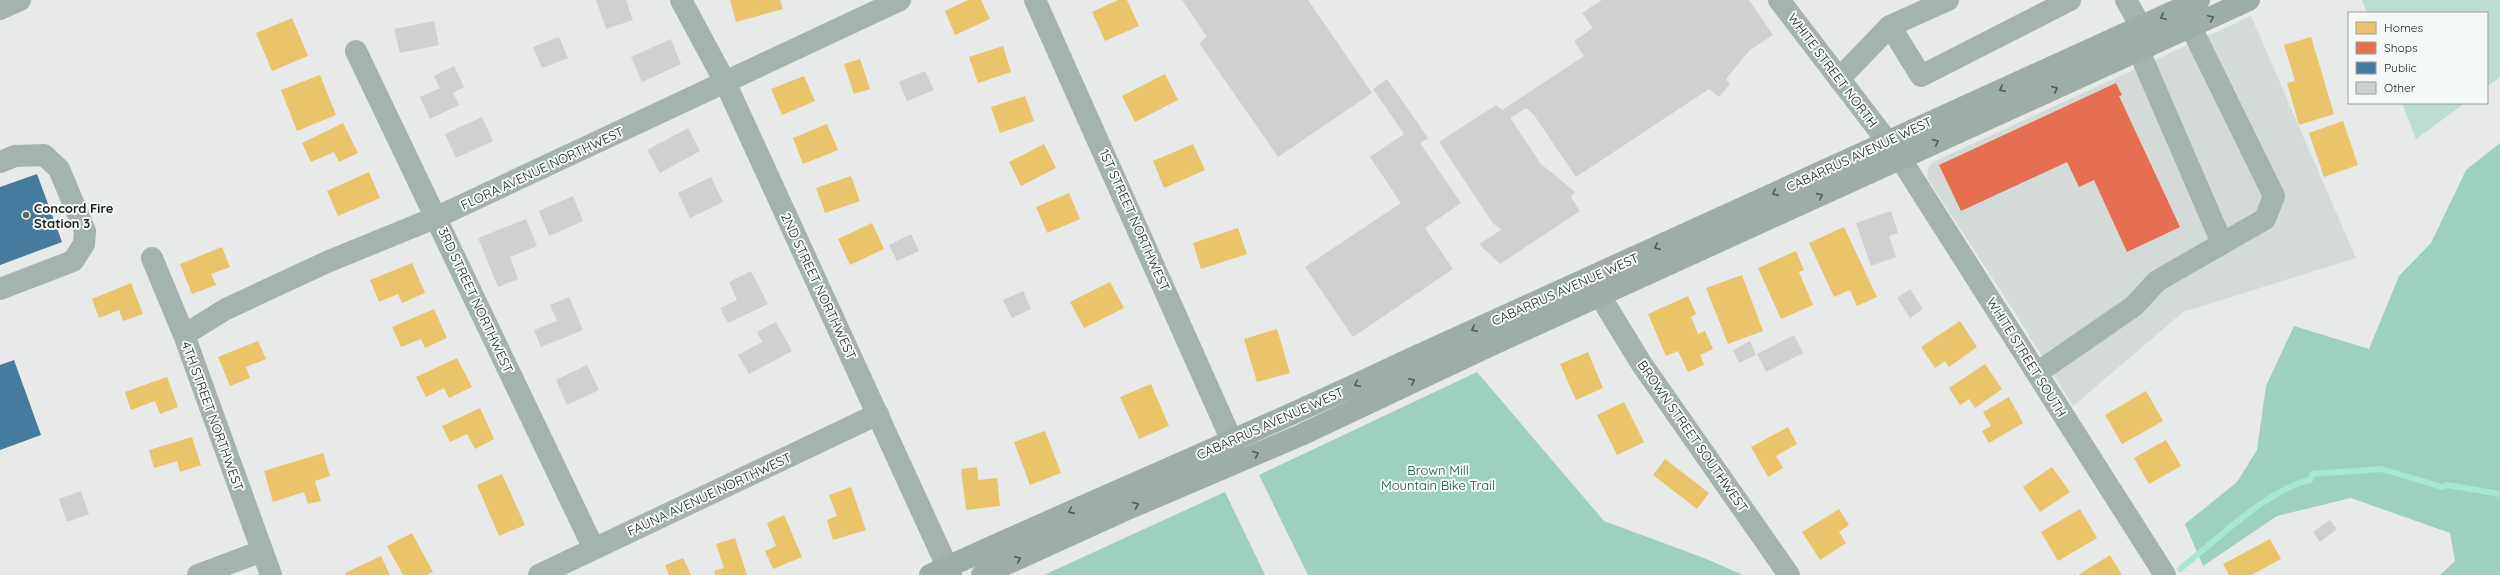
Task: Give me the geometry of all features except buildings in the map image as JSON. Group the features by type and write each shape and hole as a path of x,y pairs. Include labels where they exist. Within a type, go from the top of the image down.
{"main road":[{"name":"CABARRUS AVENUE WEST","path":"943,572 2198,0"},
{"name":"CABARRUS AVENUE WEST","path":"982,575 1123,511 1301,435 1422,376 2249,0"}],"street":[{"name":"2ND STREET NORTHWEST","path":"681,0 725,82 878,414 943,572"},
{"name":"FLORA AVENUE NORTHWEST","path":"184,335 241,302 327,262 437,218 900,0"},
{"name":"1ST STREET NORTHWEST","path":"1035,0 1232,441"},
{"name":"WHITE STREET NORTH","path":"1780,0 1886,141"},
{"path":"1839,79 1890,26 1948,0"},
{"path":"1890,26 1921,76 2070,0"},
{"path":"2126,0 2141,27"},
{"path":"2037,373 2134,306 2157,281 2265,218 2274,196 2191,27"},
{"name":"3RD STREET NORTHWEST","path":"356,51 594,549"},
{"path":"2139,51 2222,243"},
{"name":"WHITE STREET SOUTH","path":"1886,141 1900,158 2165,575"},
{"path":"0,162 15,156 44,155 59,169 85,232 84,244 73,261 0,289"},
{"name":"4TH STREET NORTHWEST","path":"152,258 184,335 271,575"},
{"name":"BROWN STREET SOUTHWEST","path":"1600,296 1641,363 1789,575"},
{"name":"FAUNA AVENUE NORTHWEST","path":"540,575 878,414"},
{"path":"198,575 228,570 262,551"}],"shaded area":[{"path":"2251,16 2356,258 2183,312 2073,406 2014,311 1927,178 1928,169 1933,162"}],"green space":[{"path":"2362,0 2500,0 2500,77 2488,86 2488,12 2367,12"},
{"path":"2402,104 2464,104 2416,139"},
{"path":"2500,143 2500,575 2440,575 2455,561 2450,533 2351,498 2277,516 2203,566 2185,524 2237,482 2257,450 2266,386 2294,326 2369,349 2399,276 2431,243 2466,170"},
{"name":"Brown Mill Mountain Bike Trail","path":"1477,372 1604,521 1704,558 1743,575 1308,575 1259,475"},
{"path":"1225,492 1265,575 1044,575"}],"waterway":[{"path":"2180,569 2259,505 2294,485 2310,480 2312,474 2382,469 2442,487 2447,485 2500,494"}],"place":[{"name":"Concord Fire Station 3","path":"26,215"}]}
